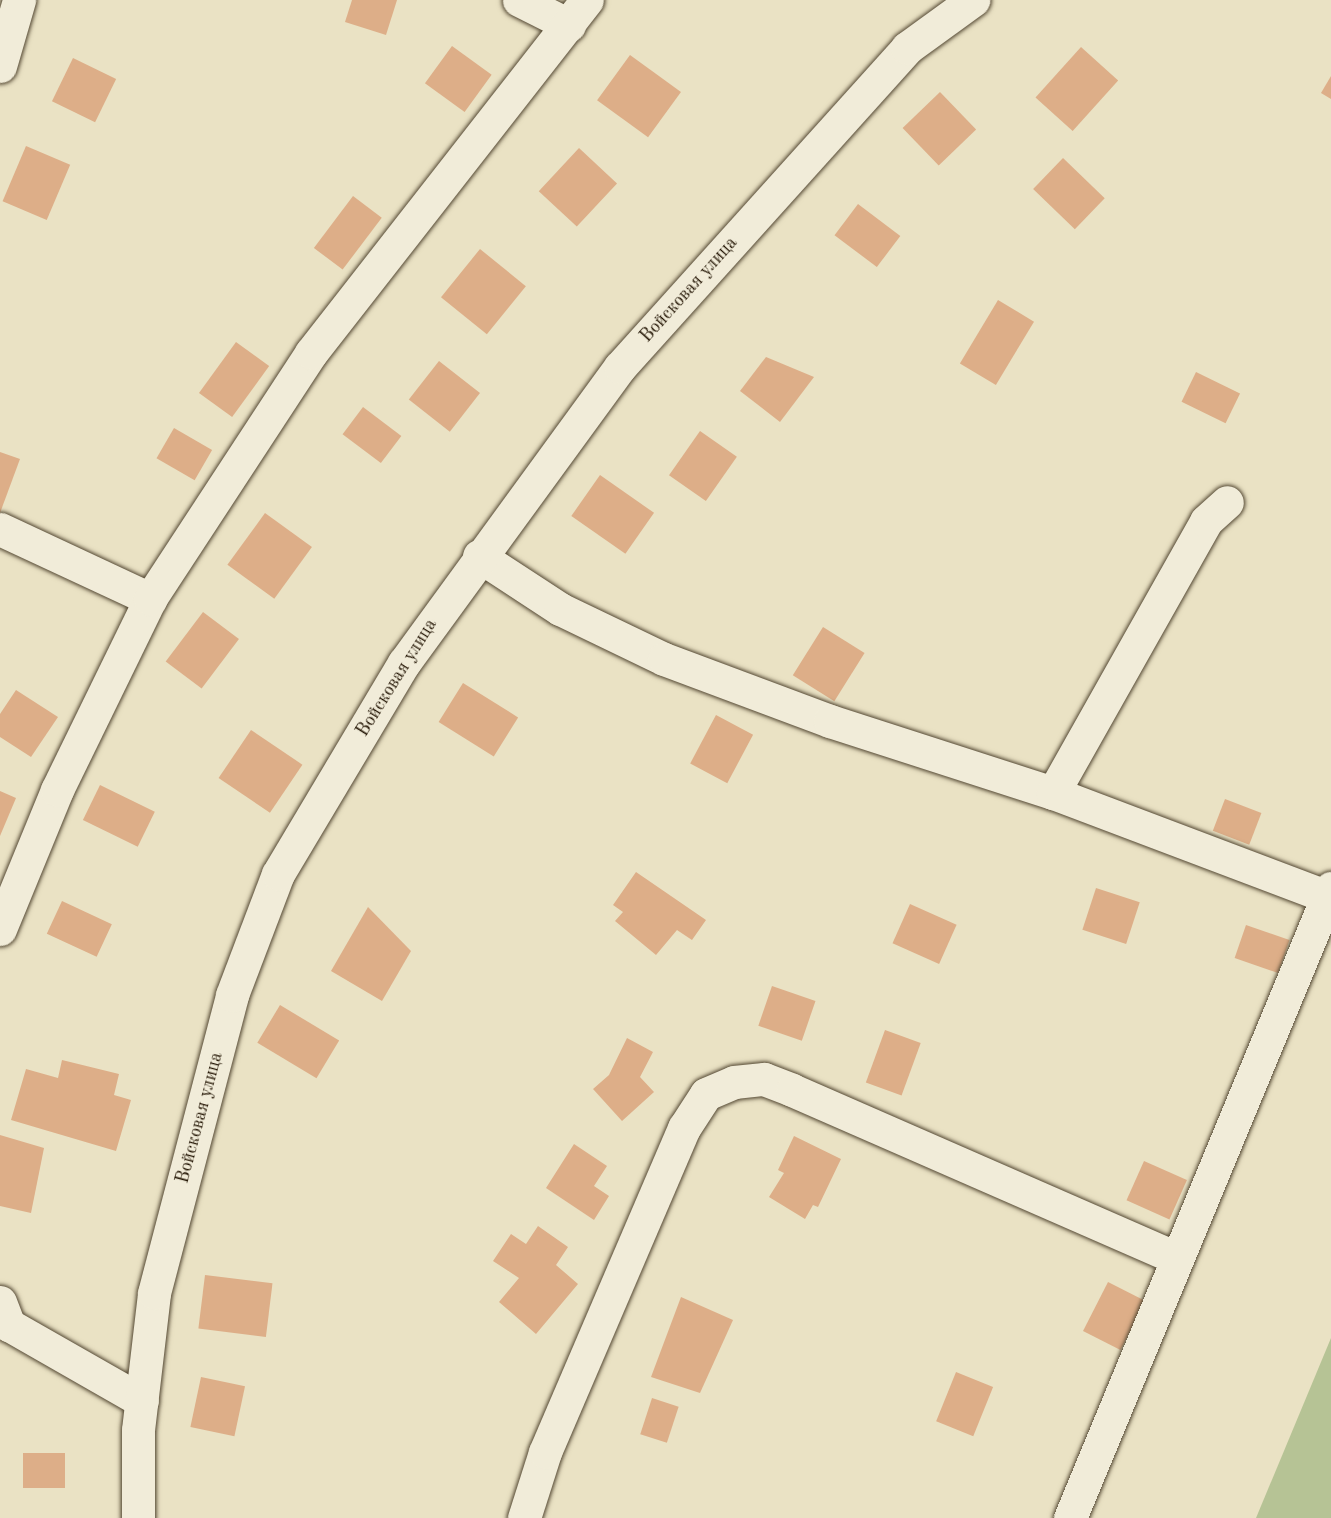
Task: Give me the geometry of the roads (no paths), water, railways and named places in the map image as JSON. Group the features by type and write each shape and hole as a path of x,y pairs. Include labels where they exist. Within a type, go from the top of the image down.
{"street":[{"path":"0,66 19,0"},
{"path":"0,929 57,789 150,599 311,353 578,12 519,0"},
{"name":"Войсковая улица","path":"138,1518 142,1401 154,1293 232,995 278,874 404,663 479,556 628,358 907,48 973,0"},
{"path":"1053,793 1206,521 1227,501"},
{"path":"0,530 150,599"},
{"path":"479,556 560,609 664,659 830,721 1053,793 1330,894 1174,1257 1070,1518"},
{"path":"524,1518 545,1452 684,1128 706,1094 734,1082 764,1079 783,1086 1174,1257"},
{"path":"0,1302 9,1325 142,1401"}]}
